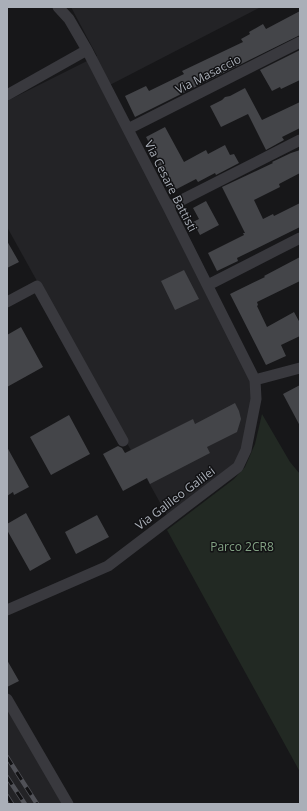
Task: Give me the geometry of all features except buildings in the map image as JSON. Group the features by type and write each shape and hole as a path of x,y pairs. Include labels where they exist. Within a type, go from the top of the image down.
{"street":[{"name":"Via Cesare Battisti","path":"58,7 69,19 87,50 208,285 255,380"},
{"name":"Via Masaccio","path":"128,129 300,42"},
{"path":"7,94 87,50"},
{"path":"168,207 300,140"},
{"path":"208,285 300,238"},
{"path":"7,302 37,286 123,441"},
{"path":"255,380 300,368"},
{"name":"Via Galileo Galilei","path":"7,610 108,566 238,467 246,450 255,406 255,380"},
{"path":"7,699 68,804"}],"shaded area":[{"path":"71,7 261,7 104,88 254,381 255,400 237,466 168,517 7,227 7,101 97,56"},
{"path":"7,708 64,804 7,804"}],"green space":[{"name":"Parco 2CR8","path":"262,414 290,462 300,474 300,772 167,530 234,479 245,467 255,444"}],"railway":[{"path":"7,757 37,804"},
{"path":"7,777 25,804"},
{"path":"7,796 12,804"}]}
